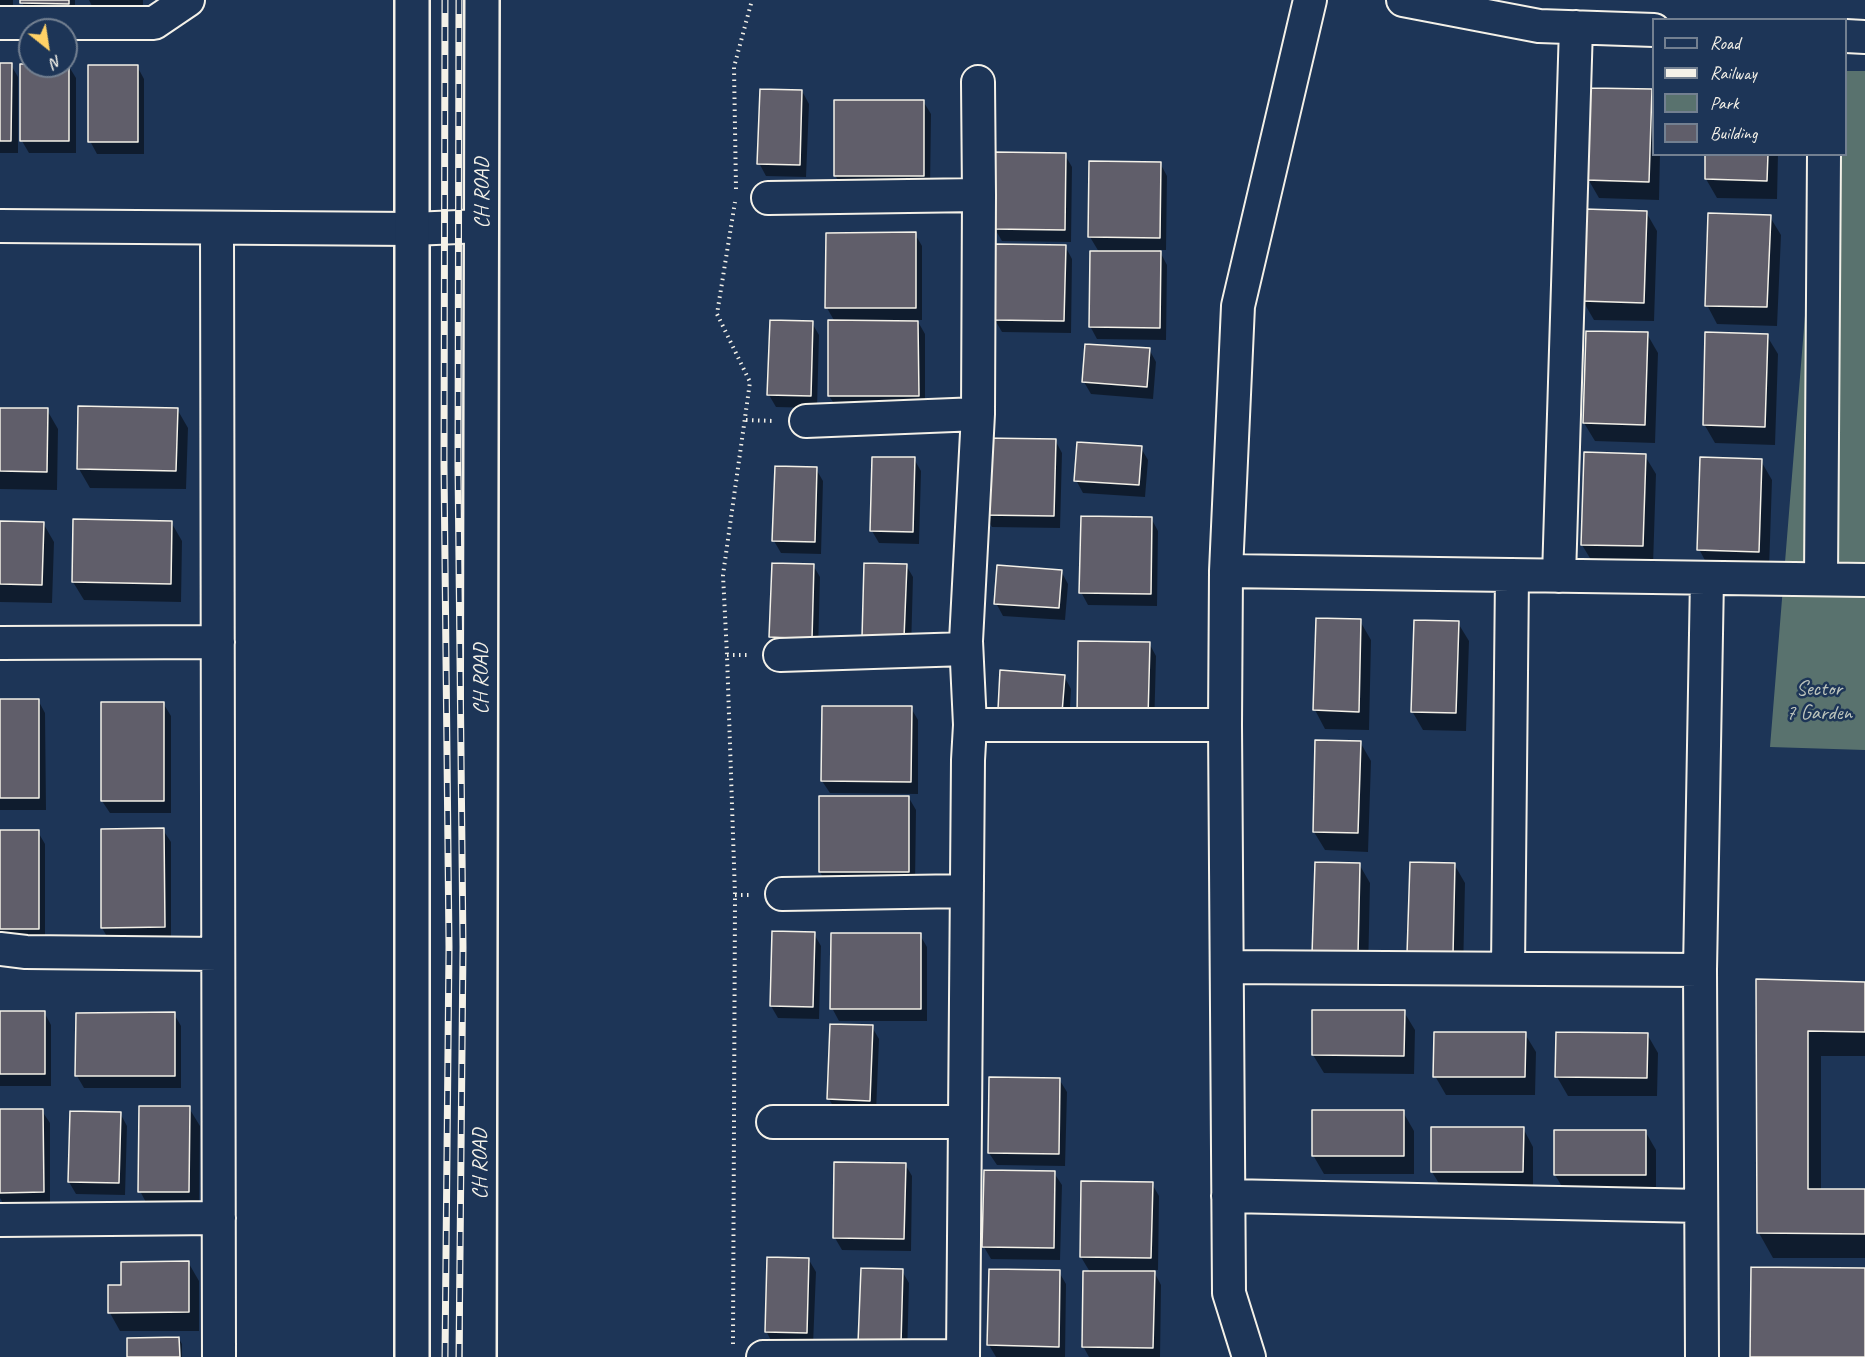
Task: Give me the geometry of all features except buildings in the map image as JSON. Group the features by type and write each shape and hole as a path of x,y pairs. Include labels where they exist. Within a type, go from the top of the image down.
{"street":[{"path":"0,23 154,23 188,0"},
{"path":"412,0 412,1357"},
{"name":"CH ROAD","path":"479,1357 482,0"},
{"path":"1249,1357 1229,1293 1226,571 1238,306 1310,0"},
{"path":"1403,0 1539,26 1652,30"},
{"path":"1559,576 1576,27"},
{"path":"1847,36 1865,37"},
{"path":"762,1357 963,1356 970,724 966,649 978,414 980,195 978,82"},
{"path":"1821,579 1824,156"},
{"path":"768,198 980,195"},
{"path":"0,226 412,229 482,226"},
{"path":"217,228 219,1357"},
{"path":"806,421 978,414"},
{"path":"1226,571 1865,580"},
{"path":"1508,969 1512,575"},
{"path":"1702,1357 1700,970 1707,578"},
{"path":"0,643 218,642"},
{"path":"780,655 966,649"},
{"path":"970,724 1225,725"},
{"path":"782,894 967,891"},
{"path":"0,949 26,952 218,954"},
{"path":"1227,967 1700,970"},
{"path":"773,1122 965,1122"},
{"path":"1228,1196 1701,1206"},
{"path":"0,1220 219,1218"}],"path":[{"path":"733,1345 735,895 723,575 750,382 717,314 736,196 734,67 752,0"}],"green space":[{"name":"Sector 7 Garden","path":"1847,71 1865,71 1865,750 1770,747 1818,156 1847,156"}],"railway":[{"path":"445,0 444,466 449,947 445,1357"},
{"path":"459,0 458,466 463,947 459,1357"}]}
